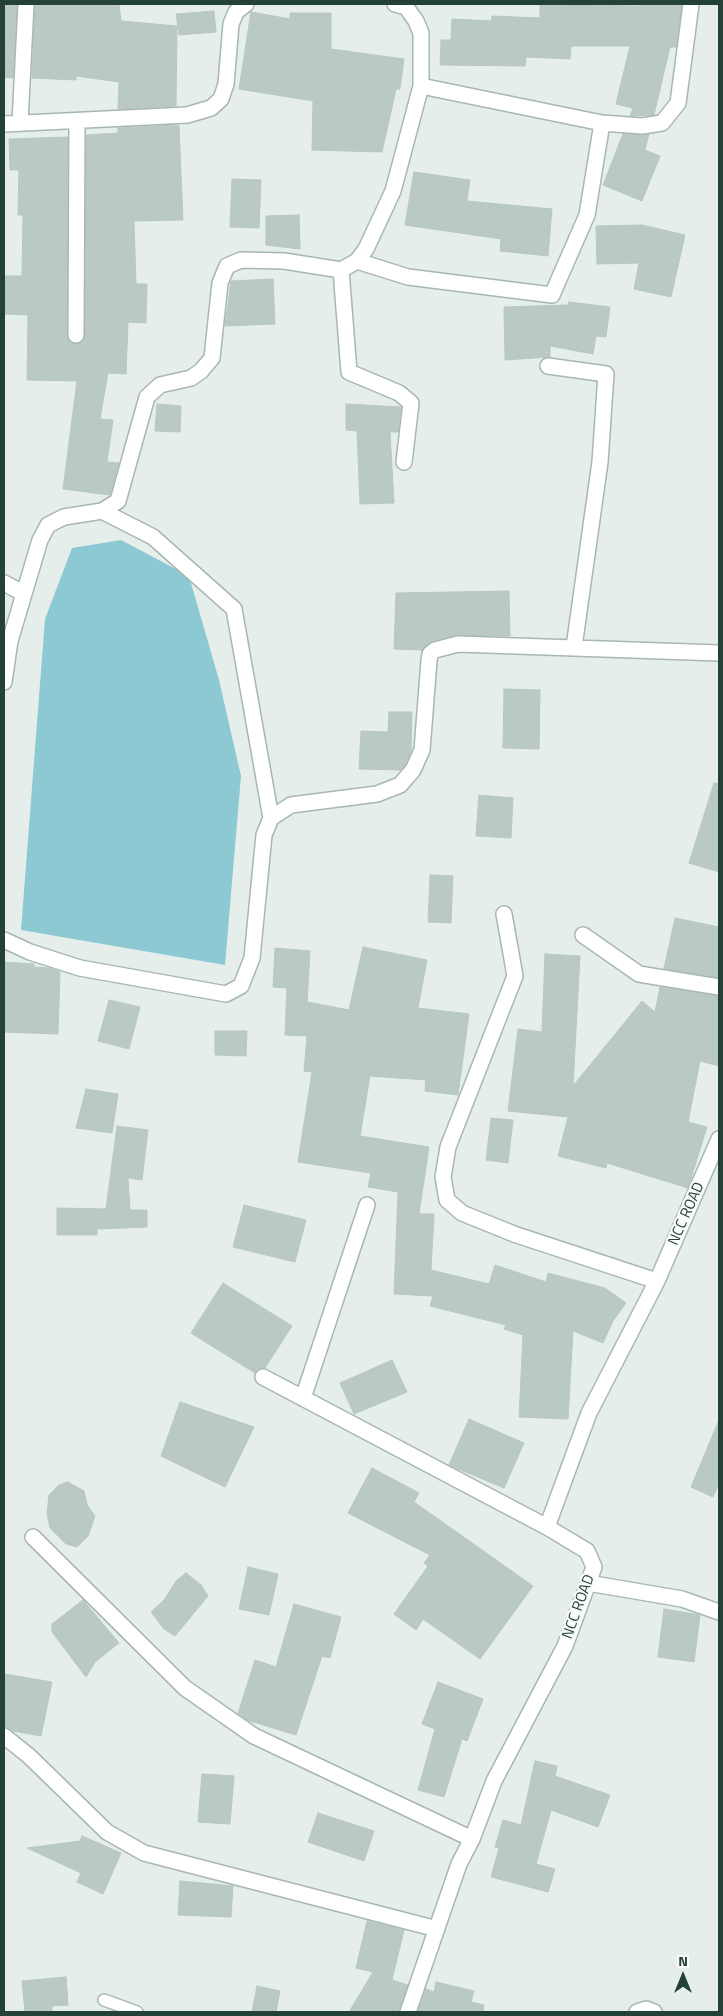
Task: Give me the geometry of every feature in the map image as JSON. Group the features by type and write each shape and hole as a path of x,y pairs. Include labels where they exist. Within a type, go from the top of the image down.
{"street":[{"path":"20,123 26,4"},
{"path":"4,124 77,122 187,115 211,108 220,98 226,84 231,24 236,12 246,4"},
{"path":"4,682 10,641 23,593 48,525 64,517 102,511 118,501 147,397 160,385 191,378 201,371 212,358 220,283 227,266 241,260 284,260 341,270 358,260 366,249 393,191 420,86 421,33 416,21 406,7 395,4"},
{"path":"420,86 602,123 642,126 662,123 678,103 692,4"},
{"path":"76,335 77,122"},
{"path":"358,260 408,277 552,295 587,215 602,123"},
{"path":"341,270 349,372 399,393 411,403 404,462"},
{"path":"548,366 606,374 600,462 574,646"},
{"path":"4,940 30,952 80,968 226,994 241,986 252,958 264,835 271,818 234,608 153,538 102,511"},
{"path":"4,583 23,593"},
{"path":"271,818 291,805 377,794 400,785 413,770 422,750 429,660 430,654 435,650 458,644 574,646 719,653"},
{"path":"504,914 515,976 448,1148 443,1177 447,1200 462,1213 514,1234 657,1281"},
{"path":"583,935 640,974 719,987"},
{"name":"NCC ROAD","path":"408,2012 459,1864 472,1839 494,1781 565,1646 594,1566 587,1551 547,1527 590,1413 657,1281 719,1139"},
{"path":"303,1398 367,1205"},
{"path":"263,1377 547,1527"},
{"path":"33,1537 185,1688 254,1736 472,1839"},
{"path":"588,1583 682,1599 719,1612"},
{"path":"4,1736 29,1756 107,1832 144,1852 437,1928"},
{"path":"637,2012 646,2009 654,2012"}],"lane":[{"path":"104,2000 137,2012"}],"water":[{"path":"121,540 189,576 219,680 241,776 225,965 21,930 45,619 72,548"}],"building":[{"path":"4,4 17,4 13,78 4,77"},
{"path":"35,4 119,4 121,21 177,26 176,106 118,109 119,82 76,76 76,80 32,78"},
{"path":"540,4 638,6 639,4 682,4 676,47 670,47 654,115 630,116 633,108 616,104 630,46 571,46 570,59 526,57 525,66 440,65 441,40 451,40 452,19 491,21 492,16 540,18"},
{"path":"214,11 216,32 179,35 176,14"},
{"path":"251,12 290,19 290,13 331,13 331,49 404,59 400,89 396,89 382,152 312,150 313,101 239,89"},
{"path":"179,126 183,220 134,221 136,284 147,284 146,323 128,322 126,374 108,373 100,419 113,420 107,462 119,463 110,495 63,489 77,381 27,380 28,315 4,314 4,276 22,276 23,215 18,215 19,170 10,170 9,139 68,137 67,335 71,343 76,344 84,340 85,335 86,135 118,133 118,128"},
{"path":"623,134 649,134 645,150 660,156 642,201 603,185"},
{"path":"414,172 470,180 467,201 552,209 548,256 500,251 501,239 405,225"},
{"path":"232,179 261,180 259,228 230,227"},
{"path":"299,215 300,249 266,245 266,216"},
{"path":"642,225 685,235 671,297 634,289 639,263 597,264 596,226"},
{"path":"273,279 275,324 225,326 231,281"},
{"path":"569,302 610,307 606,337 596,336 593,354 550,346 550,357 505,360 504,307 568,305"},
{"path":"157,404 181,406 180,432 155,431"},
{"path":"346,404 401,407 398,432 390,432 394,503 360,504 357,431 346,430"},
{"path":"509,591 510,636 458,635 432,641 422,650 394,649 396,593"},
{"path":"504,689 540,690 539,749 503,748"},
{"path":"389,712 412,712 411,751 405,765 400,770 359,769 361,731 388,732"},
{"path":"714,783 719,784 719,872 689,863"},
{"path":"479,795 513,798 511,838 476,836"},
{"path":"430,875 453,876 451,923 428,922"},
{"path":"675,918 719,927 719,978 664,969"},
{"path":"363,947 427,960 418,1008 469,1014 458,1095 425,1091 426,1080 370,1076 360,1136 429,1147 419,1214 434,1214 431,1270 489,1284 495,1265 546,1282 548,1273 605,1288 626,1303 613,1321 603,1343 573,1331 568,1419 519,1417 523,1335 504,1329 506,1325 430,1306 433,1296 394,1294 398,1192 368,1187 371,1173 298,1162 312,1072 304,1071 307,1036 285,1035 287,988 273,987 275,948 310,951 307,1002 349,1010"},
{"path":"545,954 580,956 573,1086 642,1001 655,1012 660,987 719,996 719,1066 700,1061 688,1122 707,1127 688,1188 607,1163 606,1168 558,1156 568,1117 508,1111 518,1029 542,1032"},
{"path":"4,962 34,964 34,967 49,968 60,972 58,1034 4,1032"},
{"path":"109,1000 140,1007 129,1049 98,1041"},
{"path":"215,1031 247,1031 246,1056 215,1055"},
{"path":"86,1089 118,1094 112,1133 76,1128"},
{"path":"491,1118 513,1120 508,1163 486,1160"},
{"path":"117,1126 148,1130 142,1180 128,1178 130,1210 147,1210 147,1227 97,1229 97,1235 57,1235 57,1208 106,1209"},
{"path":"244,1205 306,1220 295,1262 233,1247"},
{"path":"223,1283 292,1326 265,1368 258,1369 255,1373 191,1333"},
{"path":"392,1360 407,1392 354,1414 340,1383"},
{"path":"180,1402 254,1427 225,1487 161,1456"},
{"path":"469,1419 524,1443 504,1488 449,1465"},
{"path":"719,1420 719,1483 713,1497 691,1487"},
{"path":"372,1468 419,1493 414,1502 533,1586 480,1659 423,1619 416,1630 394,1614 428,1566 424,1563 430,1555 348,1513"},
{"path":"68,1482 84,1491 87,1505 95,1516 88,1536 77,1547 66,1544 50,1528 47,1514 49,1495 59,1485"},
{"path":"248,1567 278,1574 269,1615 239,1609"},
{"path":"186,1573 201,1585 208,1596 175,1636 164,1629 151,1612 164,1600 177,1580"},
{"path":"83,1600 119,1643 95,1662 86,1677 52,1632 52,1624"},
{"path":"294,1604 341,1617 330,1658 322,1656 296,1735 247,1720 238,1713 255,1660 276,1667"},
{"path":"664,1609 700,1615 694,1662 658,1657"},
{"path":"4,1674 52,1682 41,1736 13,1731 4,1727"},
{"path":"438,1682 483,1699 467,1741 462,1739 444,1797 418,1790 435,1729 422,1724"},
{"path":"535,1761 557,1766 555,1776 610,1795 598,1827 551,1810 536,1864 555,1869 548,1892 491,1877 499,1848 495,1847 503,1820 521,1825"},
{"path":"202,1774 234,1776 230,1824 198,1822"},
{"path":"318,1813 374,1831 364,1861 308,1842"},
{"path":"82,1836 121,1853 103,1894 77,1882 81,1873 27,1848 80,1841"},
{"path":"180,1881 233,1886 231,1917 178,1915"},
{"path":"367,1921 404,1930 392,1980 408,1985 399,2012 349,2012 373,1972 356,1968"},
{"path":"66,1977 68,2005 52,2006 52,2012 25,2012 22,1981"},
{"path":"436,1982 474,1991 471,2002 484,2005 483,2012 418,2012 426,1989 434,1992"},
{"path":"257,1986 280,1991 276,2012 252,2012"}]}
